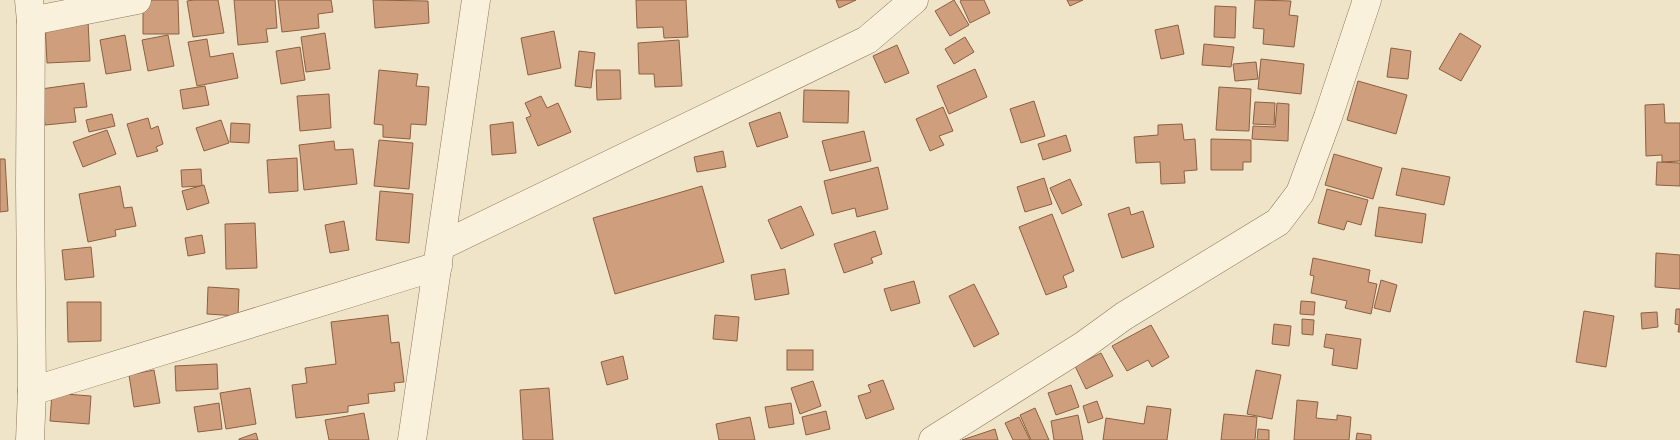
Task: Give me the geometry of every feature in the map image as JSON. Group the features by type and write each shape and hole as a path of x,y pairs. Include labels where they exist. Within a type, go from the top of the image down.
{"street":[{"path":"30,440 32,391 30,11 137,0"},
{"path":"412,440 476,0"},
{"path":"32,391 439,256 867,40 914,0"},
{"path":"933,440 1084,345 1124,316 1278,222 1300,193 1328,117 1367,0"}],"building":[{"path":"143,0 178,0 179,34 143,34"},
{"path":"218,0 224,33 193,37 187,1"},
{"path":"234,0 275,0 277,28 266,29 268,42 238,45"},
{"path":"278,0 331,0 333,12 318,14 319,28 282,32"},
{"path":"373,0 428,1 429,23 375,28"},
{"path":"636,0 686,0 688,37 664,38 663,27 637,28"},
{"path":"836,0 856,0 839,8"},
{"path":"954,0 969,25 950,36 935,11"},
{"path":"984,0 990,13 970,23 960,1"},
{"path":"1067,0 1083,0 1070,6"},
{"path":"1255,0 1291,1 1289,15 1298,16 1294,47 1263,44 1264,29 1253,28"},
{"path":"1215,6 1236,7 1235,38 1214,37"},
{"path":"88,21 90,61 47,63 45,23"},
{"path":"1178,25 1184,54 1161,59 1155,30"},
{"path":"554,31 561,68 528,75 521,38"},
{"path":"325,33 330,69 306,72 301,37"},
{"path":"1460,33 1481,46 1461,81 1439,69"},
{"path":"125,35 131,70 106,74 100,40"},
{"path":"168,35 174,66 148,71 142,40"},
{"path":"965,37 974,52 954,64 945,49"},
{"path":"207,39 210,57 233,53 238,78 197,86 188,42"},
{"path":"679,40 682,86 655,87 654,74 639,74 638,43"},
{"path":"1204,44 1234,47 1231,67 1202,65"},
{"path":"897,45 909,73 885,83 873,56"},
{"path":"300,47 305,80 281,84 276,51"},
{"path":"1391,48 1411,51 1408,79 1387,77"},
{"path":"579,51 595,53 591,88 575,86"},
{"path":"1261,59 1304,64 1301,94 1258,89"},
{"path":"1256,62 1258,79 1235,81 1233,64"},
{"path":"975,69 987,97 949,114 937,86"},
{"path":"379,70 418,74 416,86 429,87 426,125 411,124 410,139 383,137 383,125 374,124"},
{"path":"596,70 620,70 621,99 597,100"},
{"path":"1358,81 1407,95 1396,134 1347,120"},
{"path":"84,83 87,107 74,108 76,122 45,125 41,89"},
{"path":"205,86 209,105 183,109 180,90"},
{"path":"1219,87 1251,89 1249,131 1216,130"},
{"path":"804,90 849,91 848,123 803,122"},
{"path":"329,94 331,128 300,131 297,96"},
{"path":"541,96 547,108 558,103 571,132 538,146 526,118 531,116 525,103"},
{"path":"1034,101 1045,136 1021,143 1010,109"},
{"path":"1255,102 1275,103 1274,125 1253,124"},
{"path":"1277,103 1289,104 1288,141 1252,139 1253,126 1275,127"},
{"path":"1664,104 1665,123 1680,123 1680,161 1662,162 1662,155 1646,156 1645,105"},
{"path":"943,107 953,131 939,136 944,145 930,151 916,119"},
{"path":"780,112 788,137 757,147 749,123"},
{"path":"112,114 115,126 89,132 86,120"},
{"path":"148,118 151,129 158,126 163,144 156,147 158,151 137,157 127,124"},
{"path":"221,120 229,143 204,151 196,128"},
{"path":"513,122 516,153 492,155 490,125"},
{"path":"231,123 250,124 249,143 230,142"},
{"path":"1182,124 1184,140 1195,139 1197,170 1184,171 1185,183 1161,184 1160,162 1136,163 1134,137 1158,135 1158,125"},
{"path":"107,130 116,154 83,167 73,142"},
{"path":"864,131 871,161 830,171 822,141"},
{"path":"1066,135 1071,151 1043,160 1038,144"},
{"path":"1211,139 1251,140 1251,162 1243,162 1243,170 1211,170"},
{"path":"379,140 413,143 409,189 374,186"},
{"path":"334,141 335,150 353,149 357,184 304,190 299,145"},
{"path":"723,151 726,167 697,172 694,157"},
{"path":"1334,154 1382,168 1373,199 1325,185"},
{"path":"297,158 298,191 269,193 267,160"},
{"path":"0,159 5,159 8,211 0,212"},
{"path":"1657,162 1680,163 1680,186 1656,185"},
{"path":"878,167 888,209 857,217 855,208 832,214 824,181"},
{"path":"1402,168 1450,177 1444,205 1396,195"},
{"path":"201,169 202,186 182,187 181,170"},
{"path":"1044,178 1052,204 1025,212 1017,187"},
{"path":"1070,179 1082,205 1062,214 1050,188"},
{"path":"204,185 209,203 187,210 182,191"},
{"path":"120,186 124,208 132,207 136,226 115,230 116,236 88,242 79,194"},
{"path":"702,186 724,262 615,294 593,218"},
{"path":"1327,189 1368,200 1361,225 1347,221 1344,230 1318,223"},
{"path":"380,191 413,194 409,243 376,240"},
{"path":"801,206 814,235 781,249 768,220"},
{"path":"1129,207 1131,215 1143,211 1154,247 1122,258 1108,214"},
{"path":"1379,207 1426,214 1422,243 1375,236"},
{"path":"1052,214 1074,271 1063,276 1067,287 1046,295 1019,227"},
{"path":"344,221 349,250 330,253 325,225"},
{"path":"255,223 257,268 226,269 225,224"},
{"path":"875,231 882,254 871,258 873,263 844,273 834,244"},
{"path":"202,235 205,253 188,256 185,238"},
{"path":"91,247 94,277 65,280 62,250"},
{"path":"1656,253 1680,255 1680,289 1655,287"},
{"path":"1313,258 1370,270 1368,282 1377,284 1371,314 1345,308 1347,301 1311,293 1314,276 1310,275"},
{"path":"785,269 789,294 755,300 751,275"},
{"path":"1381,280 1397,285 1390,312 1374,308"},
{"path":"914,281 920,303 891,311 884,289"},
{"path":"974,284 999,334 974,347 949,296"},
{"path":"208,287 239,289 238,316 207,314"},
{"path":"1301,301 1315,302 1314,315 1300,314"},
{"path":"67,302 101,302 101,341 68,342"},
{"path":"1676,309 1680,309 1680,332 1678,332 1679,325 1675,324"},
{"path":"1584,311 1614,316 1606,367 1576,362"},
{"path":"1657,312 1658,327 1642,329 1641,313"},
{"path":"388,315 391,343 399,342 404,382 394,383 395,391 368,394 369,403 348,406 348,412 296,418 292,385 307,383 305,368 336,364 331,322"},
{"path":"715,315 739,317 737,341 713,339"},
{"path":"1302,319 1314,320 1313,335 1302,334"},
{"path":"1274,324 1291,326 1289,346 1272,344"},
{"path":"1151,325 1169,357 1152,367 1148,360 1127,371 1112,346"},
{"path":"1326,334 1361,339 1357,369 1332,365 1334,349 1324,347"},
{"path":"787,350 813,350 813,370 787,370"},
{"path":"1101,353 1113,376 1086,389 1075,366"},
{"path":"623,356 628,379 607,385 601,362"},
{"path":"217,364 218,389 176,391 175,366"},
{"path":"154,370 160,403 134,407 129,375"},
{"path":"1256,370 1281,375 1272,419 1247,414"},
{"path":"883,380 894,409 866,419 858,396 871,392 868,385"},
{"path":"813,381 821,406 800,414 791,388"},
{"path":"1071,385 1079,407 1056,415 1048,393"},
{"path":"250,388 256,424 226,429 220,393"},
{"path":"549,388 553,440 523,440 520,390"},
{"path":"52,393 91,396 89,424 50,421"},
{"path":"1297,400 1318,402 1316,418 1337,420 1337,415 1351,417 1349,440 1294,440"},
{"path":"1097,401 1103,418 1088,423 1083,406"},
{"path":"219,403 222,429 198,432 194,407"},
{"path":"791,403 794,424 769,428 765,407"},
{"path":"1147,406 1171,409 1167,440 1103,440 1106,418 1144,424"},
{"path":"1035,408 1049,440 1031,440 1020,415"},
{"path":"826,411 830,429 806,435 802,417"},
{"path":"364,413 369,440 329,440 325,420"},
{"path":"1224,414 1257,417 1255,440 1221,440"},
{"path":"1078,415 1083,440 1054,440 1051,421"},
{"path":"750,417 755,440 719,440 716,424"},
{"path":"1019,417 1030,440 1013,440 1005,423"},
{"path":"995,429 998,440 962,440"},
{"path":"1258,429 1269,430 1269,440 1257,440"},
{"path":"256,433 258,440 239,440 239,439"},
{"path":"1357,433 1371,435 1371,440 1356,440"}]}
